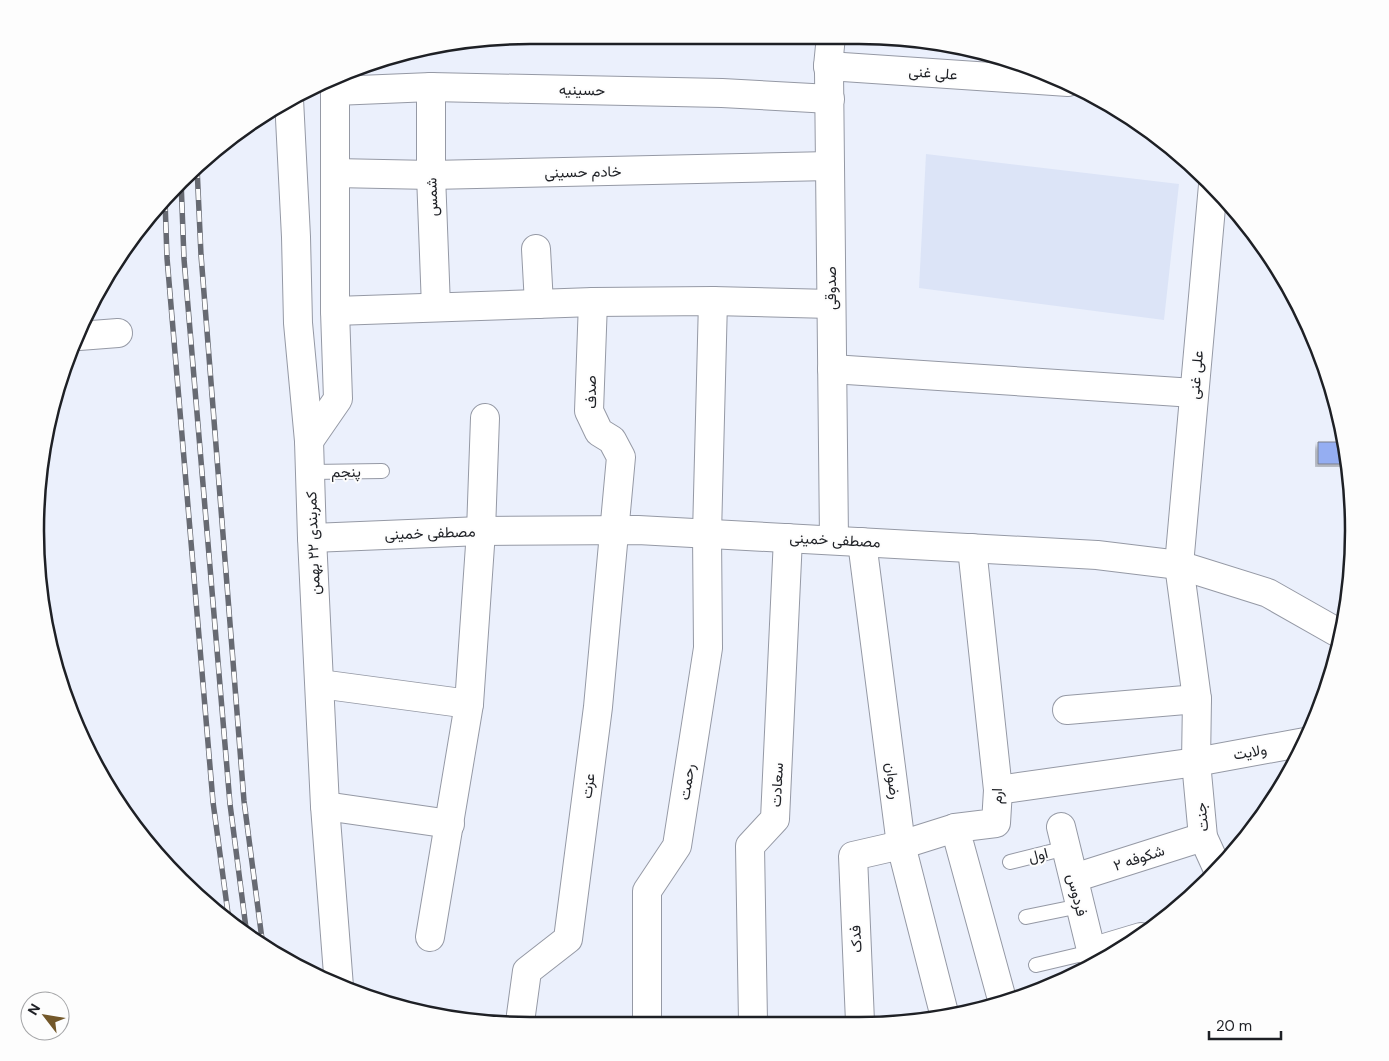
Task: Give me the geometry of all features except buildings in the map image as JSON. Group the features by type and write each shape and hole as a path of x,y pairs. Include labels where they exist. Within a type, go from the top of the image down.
{"street":[{"name":"صدوقی","path":"830,44 828,66 830,99 834,540"},
{"name":"علی غنی","path":"828,66 1043,80"},
{"name":"حسینیه","path":"335,173 335,91 431,87 722,93 830,99"},
{"name":"شمس","path":"431,87 431,175 436,307"},
{"name":"کمربندی ۲۲ بهمن","path":"289,108 298,323 309,441 325,806 337,977"},
{"name":"خادم حسینی","path":"335,173 431,175 830,166"},
{"path":"309,441 338,399 335,311 335,173"},
{"name":"علی غنی","path":"1197,699 1179,565 1212,196"},
{"path":"536,249 540,304"},
{"path":"335,311 593,302 713,301 831,304"},
{"name":"رحمت","path":"647,1017 647,891 677,846 708,648 706,534 713,301"},
{"name":"صدف","path":"593,302 589,411 598,432 612,440 621,457 614,531"},
{"path":"85,336 118,333"},
{"path":"832,368 1194,393"},
{"path":"430,937 469,704 485,418"},
{"name":"مصطفی خمینی","path":"312,538 480,531 638,530 1097,555 1179,565 1268,593 1335,631"},
{"name":"عزت","path":"521,1017 527,971 568,939 598,707 614,531"},
{"name":"سعادت","path":"753,1017 750,846 775,819 788,538"},
{"name":"رضوان","path":"862,542 901,845 943,1010"},
{"name":"ارم","path":"955,828 996,823 998,790 972,548"},
{"path":"320,684 469,704"},
{"path":"1067,710 1197,699"},
{"name":"جنت","path":"1197,699 1196,762 1204,837 1215,862"},
{"name":"ولایت","path":"998,790 1196,762 1296,744"},
{"path":"325,806 450,824"},
{"path":"901,845 955,828 1001,996"},
{"name":"فردوس","path":"1064,837 1092,957"},
{"name":"شکوفه ۲","path":"1074,878 1204,837"},
{"name":"فدک","path":"860,1017 852,856 901,845"}],"lane":[{"name":"پنجم","path":"310,472 382,471"},
{"name":"اول","path":"1010,862 1064,837"},
{"path":"1026,917 1080,906"},
{"path":"1036,965 1092,957"}],"shaded area":[{"path":"926,154 1179,184 1164,320 919,288"}],"railway":[{"path":"197,176 201,255 244,801 262,936"},
{"path":"181,191 184,259 230,804 246,925"},
{"path":"165,210 167,258 213,802 228,912"}]}
